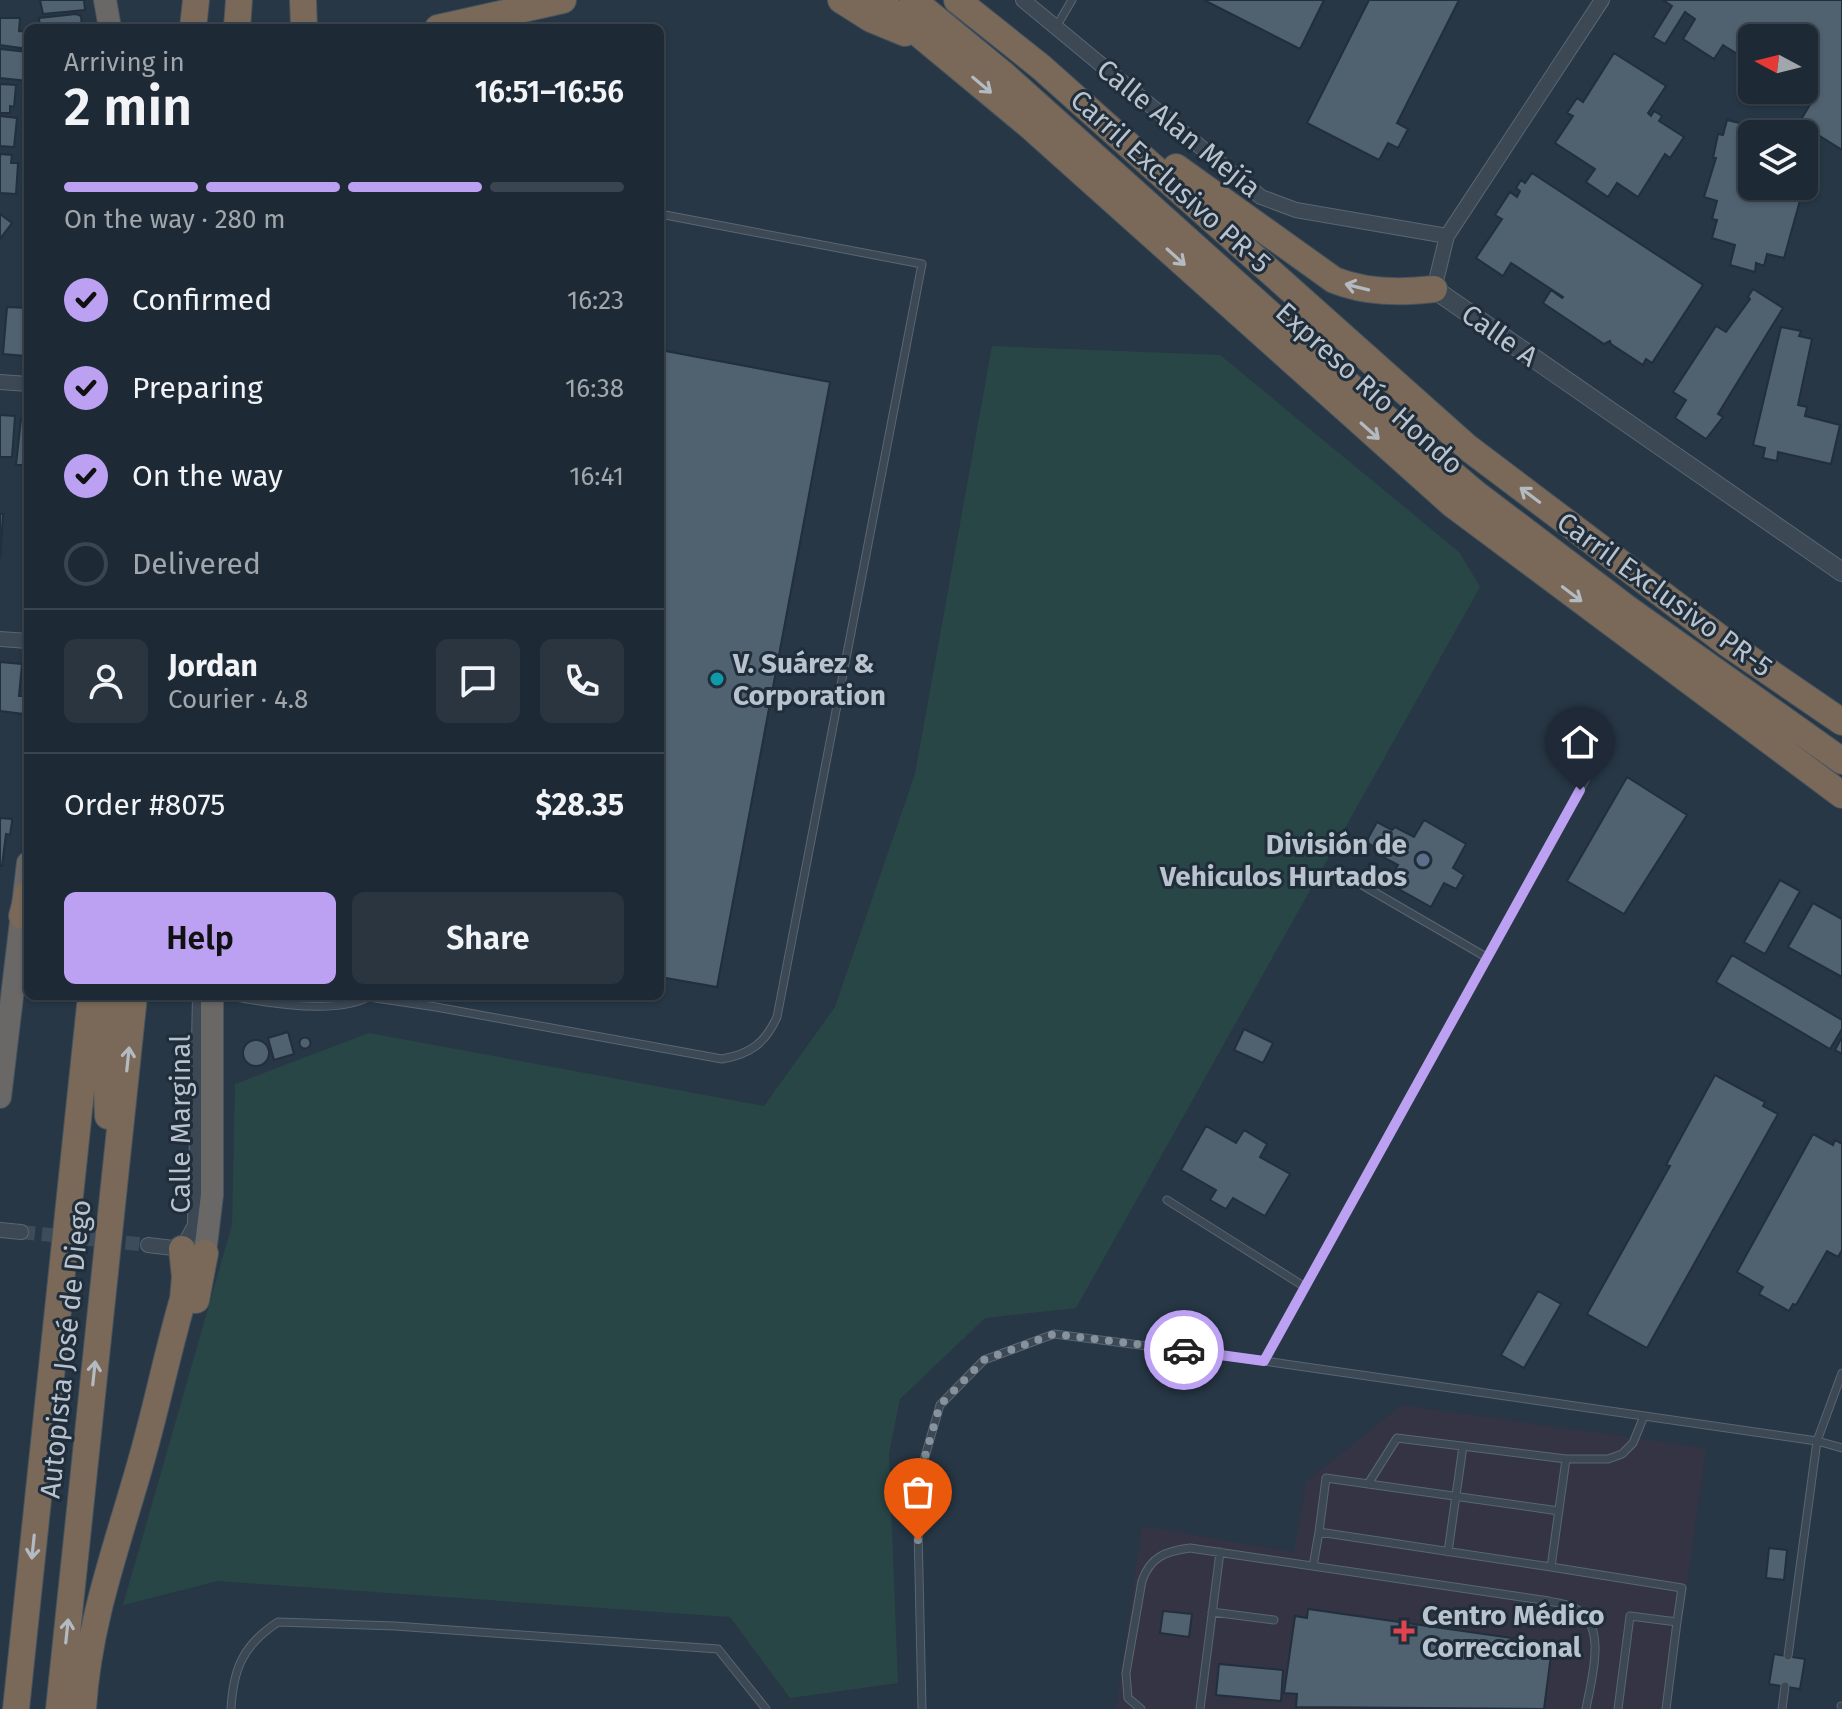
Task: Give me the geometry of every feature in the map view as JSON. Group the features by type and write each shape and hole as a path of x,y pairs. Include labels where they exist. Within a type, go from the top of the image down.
{"highway":[{"path":"105,0 109,24"},
{"path":"193,24 196,0"},
{"path":"237,24 239,0"},
{"path":"303,0 305,24"},
{"path":"307,24 317,0"},
{"path":"456,24 563,0"},
{"path":"841,0 871,19 936,46"},
{"name":"Expreso Río Hondo","path":"878,0 1043,138 1452,504 1842,795"},
{"name":"Carril Exclusivo PR-5","path":"913,0 1003,74 1379,412 1475,493 1628,609 1842,761"},
{"name":"Expreso Río Hondo","path":"957,0 1041,67 1467,447 1728,644 1842,722"},
{"path":"1041,67 1334,280 1375,291 1434,289"},
{"path":"0,1097 7,982 24,909"},
{"name":"Autopista José de Diego","path":"16,1709 91,1000"},
{"path":"69,1215 106,1063 113,1000"},
{"name":"Autopista José de Diego","path":"59,1709 134,1000"},
{"name":"Calle Marginal","path":"194,1251 212,1195 212,1000"},
{"path":"106,1063 111,1214"},
{"path":"84,1709 86,1665 97,1611 146,1442 194,1251"}],"street":[{"name":"Calle Alan Mejía","path":"1023,0 1261,197 1296,210 1447,236"},
{"name":"Calle A","path":"1602,0 1447,236 1434,289 1842,572"},
{"path":"0,382 24,384"},
{"path":"0,639 24,641"},
{"name":"Calle Marginal","path":"194,1251 200,1000"},
{"path":"0,1230 21,1232"},
{"path":"148,1245 194,1251"}],"lane":[{"path":"1056,27 1072,0"},
{"path":"390,1000 722,1059 741,1056 767,1038 777,1017 922,264 664,215"},
{"path":"1264,1361 1595,762"},
{"path":"1350,878 1486,957"},
{"path":"251,1000 316,1006 362,1000"},
{"path":"1167,1200 1305,1287"},
{"path":"922,1709 917,1484 940,1405 984,1360 1054,1334 1264,1361 1817,1441 1842,1448"},
{"path":"1788,1656 1817,1441 1842,1373"},
{"path":"1368,1484 1397,1438 1566,1459 1608,1459 1622,1454 1633,1443 1644,1416"},
{"path":"1448,1552 1463,1446"},
{"path":"1551,1567 1566,1459"},
{"path":"1313,1566 1326,1478 1559,1511"},
{"path":"1319,1532 1682,1588 1666,1709"},
{"path":"1141,1709 1128,1698 1126,1673 1142,1581 1146,1568 1155,1559 1169,1551 1190,1548 1549,1601 1577,1608 1590,1621 1594,1639 1595,1657 1586,1709"},
{"path":"1200,1709 1220,1552"},
{"path":"1212,1612 1274,1620"},
{"path":"1618,1709 1630,1616 1677,1622"},
{"path":"231,1709 232,1686 238,1663 262,1633 278,1622 395,1626 718,1649 766,1709"},
{"path":"1782,1709 1785,1686"}],"shaded area":[{"name":"Centro Médico Correccional","path":"1401,1405 1706,1448 1670,1709 1116,1709 1142,1526 1294,1552 1306,1482"}],"green space":[{"path":"992,346 1220,355 1459,552 1480,587 1076,1308 985,1318 900,1399 889,1454 898,1683 790,1698 730,1617 218,1581 123,1605 232,1225 235,1084 369,1033 764,1106 835,1007 915,774"}],"building":[{"path":"40,0 84,0 85,10 43,14"},
{"path":"1204,0 1324,0 1300,49"},
{"path":"1369,0 1459,0 1397,123 1408,129 1398,148 1388,143 1379,160 1307,123"},
{"path":"1663,0 1842,0 1842,150 1818,135 1818,120 1801,120 1810,104 1818,104 1818,24 1738,24 1738,54 1723,45 1714,59 1683,39 1695,19 1685,12 1665,44 1653,37 1672,6"},
{"path":"76,14 81,16 82,24 40,24 39,18"},
{"path":"0,18 20,18 19,31 24,32 24,48 0,45"},
{"path":"0,49 24,52 24,81 0,78"},
{"path":"1614,53 1666,86 1648,113 1651,116 1654,111 1662,116 1659,121 1684,137 1670,158 1665,154 1638,197 1617,183 1608,197 1586,182 1595,169 1555,143 1573,116 1567,113 1577,98 1583,102"},
{"path":"0,84 16,85 14,107 10,106 10,113 0,113"},
{"path":"0,116 17,118 14,147 0,146"},
{"path":"1727,120 1738,123 1738,200 1800,200 1784,258 1767,254 1764,266 1756,263 1755,272 1730,265 1735,245 1712,238 1717,220 1712,219 1717,201 1704,197 1716,158 1713,158 1718,134 1723,135"},
{"path":"0,154 12,155 11,163 18,163 16,194 0,193"},
{"path":"1532,173 1703,285 1652,363 1646,359 1643,365 1610,341 1604,344 1543,303 1551,290 1563,297 1511,263 1503,276 1476,258 1502,219 1495,215 1510,192 1517,197 1520,191 1516,188 1521,180 1525,183"},
{"path":"0,214 12,223 0,239"},
{"path":"1753,289 1783,308 1718,414 1723,417 1706,439 1675,418 1686,400 1673,392 1716,326 1726,332 1750,299 1748,297"},
{"path":"7,307 24,308 24,356 3,354"},
{"path":"1781,327 1801,331 1799,336 1812,339 1798,405 1807,407 1805,416 1840,425 1831,464 1778,452 1777,461 1763,458 1765,448 1753,445"},
{"name":"V. Suárez & Corporation","path":"664,351 830,382 717,987 664,978"},
{"path":"0,415 15,416 12,457 0,457"},
{"path":"21,419 24,419 24,465 16,465"},
{"path":"0,514 3,514 0,559"},
{"path":"0,662 22,664 19,696 24,696 24,714 0,711"},
{"path":"1627,777 1687,815 1624,914 1567,881"},
{"path":"0,818 12,819 10,835 6,834 2,866 0,866"},
{"name":"División de Vehiculos Hurtados","path":"1424,820 1466,844 1453,868 1464,875 1456,889 1444,883 1431,907 1388,883 1398,865 1379,855 1382,851 1366,842 1377,822 1414,837"},
{"path":"1780,880 1800,891 1765,954 1744,942"},
{"path":"1813,903 1842,919 1842,977 1788,947"},
{"path":"1732,955 1842,1020 1842,1029 1830,1049 1716,982"},
{"path":"1244,1029 1273,1043 1263,1063 1234,1050"},
{"path":"288,1032 294,1054 274,1060 268,1038"},
{"path":"305,1037 311,1043 305,1049 299,1043"},
{"path":"1842,1037 1842,1054 1835,1050"},
{"path":"256,1040 265,1044 269,1053 265,1062 256,1066 247,1062 243,1053 247,1044"},
{"path":"1715,1075 1765,1102 1763,1106 1778,1114 1647,1348 1587,1314 1670,1166 1666,1165"},
{"path":"1206,1126 1236,1143 1244,1130 1267,1144 1260,1157 1290,1174 1265,1216 1233,1198 1226,1209 1210,1200 1216,1190 1181,1170"},
{"path":"1813,1134 1833,1145 1835,1140 1842,1144 1842,1250 1838,1257 1827,1251 1796,1305 1793,1304 1789,1311 1759,1294 1763,1287 1737,1272"},
{"path":"1538,1291 1561,1304 1524,1368 1501,1355"},
{"path":"1769,1548 1787,1550 1784,1580 1766,1578"},
{"path":"1308,1609 1540,1642 1538,1653 1551,1655 1544,1709 1296,1707 1297,1694 1284,1693 1295,1616 1307,1618"},
{"path":"1163,1611 1192,1614 1189,1637 1160,1633"},
{"path":"1774,1654 1805,1659 1800,1689 1769,1684"},
{"path":"1219,1664 1283,1670 1281,1701 1216,1695"}],"tunnel":[{"path":"21,1232 148,1245"}],"way so far":[{"path":"918,1540 917,1484 940,1405 984,1360 1054,1334 1184,1350"}],"place":[{"name":"V. Suárez & Corporation","path":"717,679"},
{"name":"División de Vehiculos Hurtados","path":"1423,860"},
{"name":"Centro Médico Correccional","path":"1404,1631"}],"route":[{"path":"1184,1350 1264,1361 1580,790"}]}
